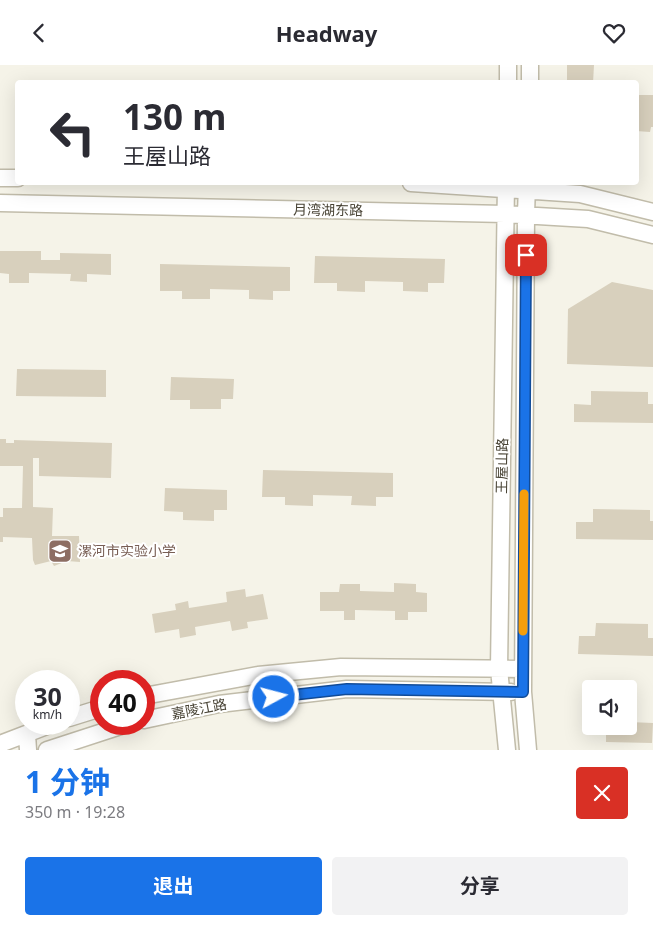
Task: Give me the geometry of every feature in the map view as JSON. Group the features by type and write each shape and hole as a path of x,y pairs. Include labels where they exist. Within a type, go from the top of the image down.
{"street":[{"path":"508,65 508,80"},
{"path":"530,65 530,80"},
{"path":"0,178 15,178"},
{"path":"474,185 527,186 580,194 653,213"},
{"name":"王屋山路","path":"506,186 499,669 507,750"},
{"name":"王屋山路","path":"527,186 523,692 528,750"},
{"name":"月湾湖东路","path":"0,203 526,215 588,219 653,235"},
{"name":"嘉陵江路","path":"155,694 258,675 342,667 523,669"},
{"name":"嘉陵江路","path":"155,718 219,704 347,689 523,692"},
{"path":"47,750 93,735"},
{"path":"0,745 28,742"}],"building":[{"path":"567,65 594,65 593,80 567,80"},
{"path":"639,95 653,95 653,127 651,127 650,132 639,131"},
{"path":"0,251 41,251 41,260 60,260 60,253 111,254 111,275 87,274 87,282 70,281 71,274 29,273 29,283 9,283 9,274 0,273"},
{"path":"315,256 445,259 444,283 428,283 428,292 403,291 403,282 365,281 365,292 337,291 337,283 314,283"},
{"path":"160,264 290,267 290,291 273,291 273,300 249,299 249,290 210,289 210,299 182,299 182,291 160,291"},
{"path":"612,282 653,290 653,367 567,364 568,309"},
{"path":"17,369 106,370 106,397 16,396"},
{"path":"171,377 234,379 233,399 221,399 221,409 190,409 190,400 170,400"},
{"path":"591,391 648,392 648,404 653,404 653,423 574,422 574,404 591,405"},
{"path":"0,439 6,439 6,443 14,443 14,440 112,443 111,478 39,476 39,458 33,458 33,507 53,508 52,536 79,536 80,562 67,561 54,566 51,561 35,565 32,538 3,537 3,542 0,542 0,517 3,517 3,508 22,508 23,466 0,466"},
{"path":"263,470 393,473 393,497 376,497 376,506 351,505 352,496 313,495 313,506 285,505 285,497 262,497"},
{"path":"165,488 227,490 227,510 214,510 214,521 183,520 183,512 164,511"},
{"path":"593,509 650,510 650,521 653,521 653,540 576,539 576,522 593,522"},
{"path":"394,583 416,584 416,592 427,593 427,612 408,612 408,620 395,620 395,611 355,610 355,620 344,620 344,611 320,611 320,592 339,592 340,584 360,584 360,591 394,592"},
{"path":"245,589 246,597 263,594 268,619 247,622 248,628 232,631 230,621 195,627 196,635 180,638 179,629 155,633 152,614 176,610 175,604 188,601 189,608 227,602 226,592"},
{"path":"596,623 648,624 648,638 653,638 653,656 578,654 579,636 595,636"},
{"path":"637,722 653,723 652,743 606,742 606,735 637,735"}],"slow traffic":[{"path":"523,631 524,494"}],"place":[{"name":"漯河市实验小学","path":"60,551"}],"route":[{"path":"274,697 347,689 523,692 526,255"}]}
